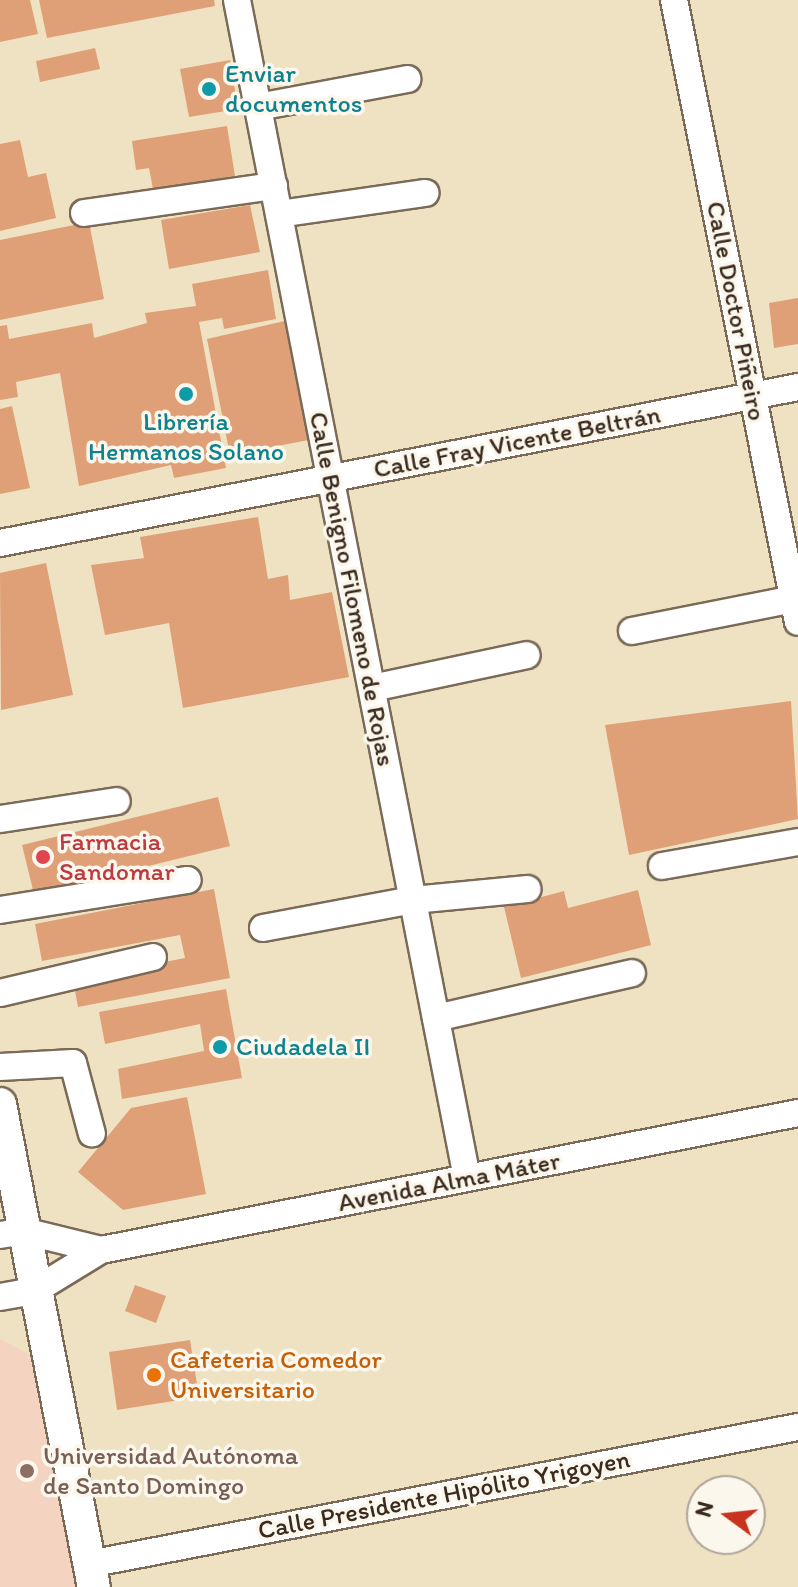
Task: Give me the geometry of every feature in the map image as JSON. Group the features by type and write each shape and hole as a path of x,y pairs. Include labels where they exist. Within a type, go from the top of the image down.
{"main road":[{"path":"0,1104 12,1233 34,1291 92,1575"}],"street":[{"name":"Calle Benigno Filomeno de Rojas","path":"237,0 467,1178"},
{"name":"Calle Doctor Piñeiro","path":"674,0 796,610"},
{"path":"258,107 407,79"},
{"path":"84,213 274,186"},
{"path":"279,214 425,193"},
{"name":"Calle Fray Vicente Beltrán","path":"0,543 798,387"},
{"path":"632,631 796,610"},
{"path":"372,688 527,655"},
{"path":"0,819 117,801"},
{"path":"662,866 798,842"},
{"path":"0,910 188,880"},
{"path":"263,928 413,900 527,889"},
{"path":"0,993 153,957"},
{"path":"436,1018 632,973"},
{"path":"0,1067 73,1063 92,1134"},
{"name":"Avenida Alma Máter","path":"0,1297 34,1291 101,1250 798,1113"},
{"name":"Avenida Alma Máter","path":"12,1233 101,1250"},
{"name":"Calle Presidente Hipólito Yrigoyen","path":"92,1575 798,1427"}],"shaded area":[{"name":"Universidad Autónoma de Santo Domingo","path":"0,1339 30,1355 76,1587 0,1587"}],"building":[{"path":"0,0 30,0 38,34 0,42"},
{"path":"39,0 214,0 215,6 47,38"},
{"path":"95,48 100,69 40,82 36,61"},
{"name":"Enviar documentos","path":"230,60 238,109 189,117 180,69"},
{"path":"227,126 235,176 153,189 149,168 136,170 132,141"},
{"path":"20,140 28,177 46,173 56,218 0,231 0,144"},
{"path":"250,205 260,252 169,269 161,220"},
{"path":"89,222 104,299 0,320 0,240"},
{"path":"268,270 276,319 224,329 222,318 199,322 226,468 174,478 171,465 79,486 60,373 16,382 18,397 0,400 0,326 7,325 9,339 92,323 94,338 147,323 145,313 196,306 192,284"},
{"path":"798,298 798,344 774,348 769,303"},
{"path":"289,320 314,439 230,455 207,339"},
{"path":"12,406 30,488 0,494 0,409"},
{"path":"258,517 268,579 288,575 290,600 332,592 349,677 183,708 169,623 105,635 91,565 144,558 140,537"},
{"path":"46,563 73,695 1,710 0,573"},
{"path":"791,701 798,819 629,855 605,725"},
{"path":"218,797 230,846 34,894 22,845"},
{"path":"214,889 230,978 78,1007 73,980 185,958 180,935 42,961 35,924"},
{"path":"638,890 651,945 521,978 504,907 564,891 568,908"},
{"name":"Ciudadela II","path":"226,989 242,1078 122,1099 118,1069 204,1051 200,1024 105,1044 99,1012"},
{"path":"187,1097 206,1194 123,1210 78,1172 131,1108"},
{"path":"135,1285 166,1296 156,1323 125,1311"},
{"name":"Cafeteria Comedor Universitario","path":"190,1340 199,1397 117,1410 109,1352"}],"place":[{"name":"Enviar documentos","path":"209,89"},
{"name":"Librería Hermanos Solano","path":"186,394"},
{"name":"Farmacia Sandomar","path":"43,857"},
{"name":"Ciudadela II","path":"220,1047"},
{"name":"Cafeteria Comedor Universitario","path":"154,1375"},
{"name":"Universidad Autónoma de Santo Domingo","path":"27,1471"}]}
